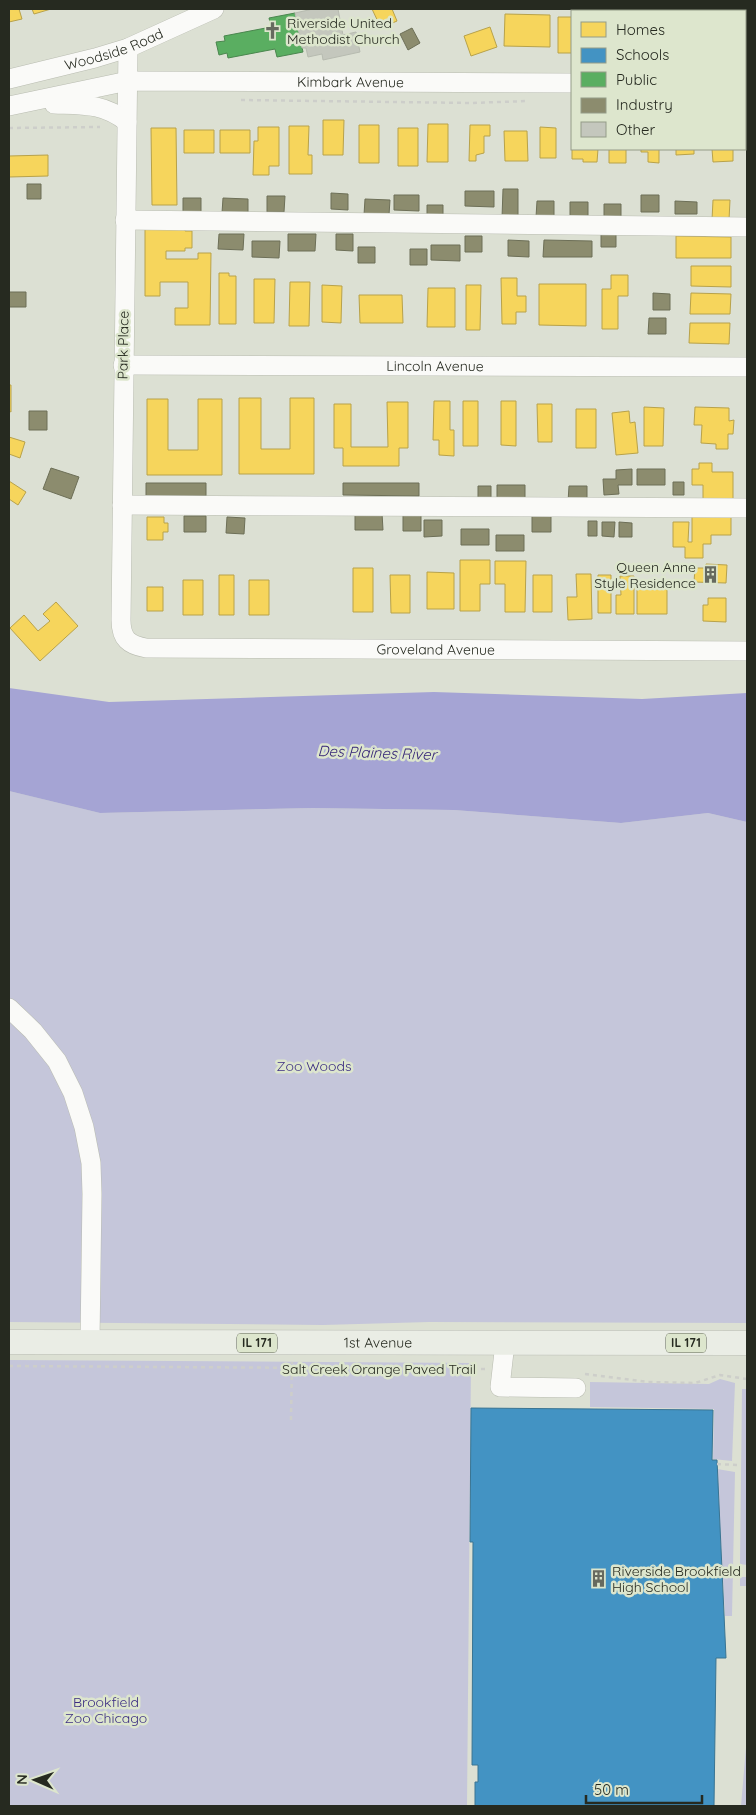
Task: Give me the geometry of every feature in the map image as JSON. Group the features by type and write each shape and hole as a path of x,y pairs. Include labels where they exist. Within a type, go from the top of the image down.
{"main road":[{"name":"1st Avenue","path":"9,1342 747,1343"}],"street":[{"name":"Woodside Road","path":"9,79 128,48 214,9"},
{"name":"Park Place","path":"126,641 121,628 128,48"},
{"name":"Woodside Road","path":"17,104 128,81"},
{"name":"Kimbark Avenue","path":"128,81 571,83"},
{"path":"17,104 92,105 108,110 127,124"},
{"path":"125,220 747,226"},
{"name":"Lincoln Avenue","path":"123,365 747,367"},
{"path":"122,506 747,508"},
{"name":"Groveland Avenue","path":"126,641 132,645 146,648 747,651"},
{"path":"9,1008 33,1031 57,1061 73,1093 84,1127 91,1163 92,1194 90,1342"},
{"path":"505,1343 500,1388 577,1381"}],"path":[{"path":"234,100 461,103 533,101"},
{"path":"9,128 127,124"},
{"path":"291,1420 292,1343"},
{"name":"Salt Creek Orange Paved Trail","path":"9,1366 502,1369"},
{"path":"577,1381 695,1383 720,1375 747,1379"},
{"path":"717,1464 737,1465"}],"green space":[{"name":"Zoo Woods","path":"9,791 100,813 312,808 454,810 621,823 708,813 747,822 747,1323 429,1322 323,1325 9,1322"},
{"name":"Brookfield Zoo Chicago","path":"9,1360 471,1363 467,1806 9,1806"},
{"path":"720,1379 735,1383 732,1461 713,1459 714,1409 590,1407 590,1382 709,1384"},
{"path":"742,1389 746,1389 747,1394 747,1565 740,1564"},
{"path":"717,1469 735,1472 732,1616 725,1616"},
{"path":"740,1577 747,1577 747,1586 740,1586"},
{"path":"747,1736 747,1806 741,1806"}],"water":[{"name":"Des Plaines River","path":"9,688 109,702 434,692 642,699 747,693 747,822 708,813 621,823 454,810 312,808 100,813 9,791"}],"building: Homes":[{"path":"9,9 19,9 22,19 9,22"},
{"path":"32,9 51,9 34,14"},
{"path":"372,9 392,9 397,21 381,28"},
{"path":"610,9 636,9 636,10"},
{"path":"505,14 550,15 550,47 504,46"},
{"path":"558,17 571,17 571,53 558,53"},
{"path":"490,27 497,47 471,56 464,36"},
{"path":"323,120 344,120 343,155 323,155"},
{"path":"428,124 448,124 448,162 427,162"},
{"path":"359,125 379,125 379,163 359,163"},
{"path":"470,125 490,125 490,136 484,136 484,153 476,155 476,161 469,161"},
{"path":"289,126 309,126 308,155 312,155 312,174 289,174"},
{"path":"258,127 279,127 279,166 269,166 269,175 253,175 254,141 258,141"},
{"path":"540,127 556,128 556,158 540,158"},
{"path":"151,128 176,128 177,205 152,205"},
{"path":"398,128 418,128 418,166 398,166"},
{"path":"184,130 214,130 214,153 184,153"},
{"path":"220,130 250,130 250,153 220,153"},
{"path":"504,131 527,131 528,161 505,161"},
{"path":"572,150 598,150 597,162 583,162 583,159 572,159"},
{"path":"609,150 626,150 626,163 609,163"},
{"path":"641,150 659,150 659,163 648,162 648,152 641,152"},
{"path":"676,150 694,150 694,154 676,155"},
{"path":"712,150 733,150 733,161 713,162"},
{"path":"48,155 48,176 9,177 9,156"},
{"path":"713,200 730,200 729,220 712,220"},
{"path":"145,227 185,228 185,231 192,231 192,248 185,248 185,251 166,251 166,259 198,259 198,253 211,253 210,325 175,325 175,308 188,308 188,282 160,282 160,296 145,296"},
{"path":"676,236 731,237 731,258 676,258"},
{"path":"691,266 731,266 731,287 691,286"},
{"path":"219,273 229,273 229,276 236,276 236,324 219,324"},
{"path":"611,275 628,275 628,296 618,296 618,329 602,329 602,289 611,289"},
{"path":"501,278 517,278 517,296 526,296 526,312 516,312 516,324 502,324"},
{"path":"254,279 275,279 274,323 254,323"},
{"path":"290,282 310,282 309,326 289,326"},
{"path":"539,284 586,284 586,326 539,325"},
{"path":"322,285 342,286 341,323 322,322"},
{"path":"466,285 481,285 480,330 466,330"},
{"path":"428,288 455,288 455,327 427,327"},
{"path":"691,293 731,294 730,314 690,314"},
{"path":"359,295 402,295 403,323 360,323"},
{"path":"690,323 730,323 729,344 689,343"},
{"path":"9,385 11,385 11,412 9,411"},
{"path":"239,398 261,398 261,449 290,449 290,398 314,398 314,474 239,474"},
{"path":"147,399 168,399 168,450 198,450 198,399 222,399 222,475 147,475"},
{"path":"434,401 450,401 450,430 454,430 454,456 439,455 439,440 433,440"},
{"path":"463,401 478,401 478,446 463,446"},
{"path":"501,401 516,401 516,446 501,445"},
{"path":"387,402 408,402 408,448 399,448 399,466 343,466 343,448 334,448 334,404 351,404 351,447 388,447"},
{"path":"537,404 552,404 552,442 538,442"},
{"path":"644,407 664,408 663,446 644,446"},
{"path":"695,407 729,408 729,421 734,420 733,434 728,434 728,449 716,449 716,444 701,443 702,425 694,425"},
{"path":"576,409 596,409 596,448 576,448"},
{"path":"629,411 630,423 635,422 638,453 616,455 612,413"},
{"path":"9,437 25,442 20,458 9,454"},
{"path":"699,463 712,463 712,472 733,472 733,500 703,500 703,485 692,485 692,469 699,469"},
{"path":"9,481 26,492 18,505 9,499"},
{"path":"692,516 731,516 731,535 711,535 711,544 703,544 703,558 685,558 685,547 673,547 673,522 689,522 688,542 692,542"},
{"path":"147,517 164,517 164,523 168,523 168,532 163,532 163,540 147,540"},
{"path":"460,560 490,560 490,584 480,584 480,611 460,611"},
{"path":"495,561 526,561 525,612 505,612 505,584 495,584"},
{"name":"Queen Anne Style Residence","path":"706,564 727,565 726,583 694,582 695,568 706,568"},
{"path":"353,568 373,568 373,612 353,612"},
{"path":"427,572 454,573 454,609 427,609"},
{"path":"576,574 591,574 592,619 568,620 567,597 577,597"},
{"path":"219,575 234,575 234,615 219,615"},
{"path":"390,575 410,575 410,613 391,613"},
{"path":"533,575 552,575 552,612 533,612"},
{"path":"598,575 611,575 611,613 598,613"},
{"path":"620,576 634,576 634,614 616,614 616,595 621,595"},
{"path":"183,580 203,580 203,615 183,615"},
{"path":"249,580 269,580 269,615 249,615"},
{"path":"147,587 163,587 163,611 147,611"},
{"path":"637,589 667,589 667,614 637,614"},
{"path":"708,598 726,598 726,622 703,621 703,605 708,605"},
{"path":"56,602 78,626 40,661 10,628 24,615 38,631 50,621 43,614"}],"building: Schools":[{"name":"Riverside Brookfield High School","path":"471,1408 713,1410 712,1460 717,1460 726,1658 716,1658 714,1806 475,1806 475,1782 478,1782 478,1765 472,1765 473,1542 470,1542"}],"building: Public":[{"name":"Riverside United Methodist Church","path":"295,13 303,52 277,57 275,49 228,58 227,53 219,55 216,42 225,41 224,36 271,27 269,18"}],"building: Industry":[{"path":"412,28 420,43 408,50 400,34"},
{"path":"27,184 41,184 41,199 27,199"},
{"path":"503,189 518,189 518,219 502,218"},
{"path":"465,191 494,191 494,207 465,206"},
{"path":"331,193 348,194 348,210 331,209"},
{"path":"394,195 419,195 419,211 394,210"},
{"path":"641,195 659,195 659,212 641,212"},
{"path":"267,196 285,196 284,212 267,212"},
{"path":"183,198 201,198 201,214 183,214"},
{"path":"223,198 248,199 248,214 222,213"},
{"path":"365,199 390,200 389,215 364,215"},
{"path":"537,201 554,201 554,217 536,217"},
{"path":"675,201 697,202 697,214 675,214"},
{"path":"570,202 588,202 588,218 570,218"},
{"path":"604,204 621,204 621,220 604,220"},
{"path":"427,205 443,205 443,219 427,219"},
{"path":"601,233 616,233 616,247 601,247"},
{"path":"219,234 244,234 243,250 218,249"},
{"path":"288,234 316,234 315,251 288,251"},
{"path":"336,234 353,234 353,251 336,250"},
{"path":"465,236 482,236 482,252 465,252"},
{"path":"508,240 529,241 529,257 508,256"},
{"path":"544,240 592,241 592,257 543,257"},
{"path":"252,241 280,241 279,258 252,257"},
{"path":"431,245 460,245 460,261 431,260"},
{"path":"358,247 375,247 375,263 358,263"},
{"path":"410,249 427,249 427,265 410,265"},
{"path":"9,292 26,292 26,307 9,307"},
{"path":"653,293 670,294 670,310 653,310"},
{"path":"649,318 666,318 666,334 648,334"},
{"path":"29,411 47,411 47,430 29,430"},
{"path":"51,468 79,477 71,499 43,489"},
{"path":"632,469 632,485 618,485 619,494 604,495 603,479 616,479 616,470"},
{"path":"637,469 665,469 665,485 637,485"},
{"path":"673,482 684,482 684,495 673,495"},
{"path":"146,483 206,483 206,496 146,496"},
{"path":"343,483 419,483 419,496 343,495"},
{"path":"497,485 525,485 525,501 497,501"},
{"path":"478,486 491,486 491,502 478,502"},
{"path":"569,486 587,486 587,502 568,502"},
{"path":"355,513 382,513 383,530 355,530"},
{"path":"403,515 421,515 421,531 403,531"},
{"path":"184,516 206,516 206,532 184,532"},
{"path":"532,516 551,516 551,532 532,532"},
{"path":"227,517 245,518 244,534 226,533"},
{"path":"424,520 442,520 442,536 424,537"},
{"path":"588,521 597,521 597,536 588,536"},
{"path":"602,522 615,522 614,537 602,536"},
{"path":"619,522 632,523 632,537 619,537"},
{"path":"461,529 489,529 489,545 461,545"},
{"path":"496,535 524,535 524,551 496,551"}],"building: Other":[{"path":"313,9 338,9 343,35 356,32 360,52 323,60 322,54 308,57 306,48 302,48 295,13"}],"place":[{"name":"Riverside United Methodist Church","path":"273,31"},
{"name":"Queen Anne Style Residence","path":"710,575"},
{"name":"Riverside Brookfield High School","path":"598,1579"}]}
